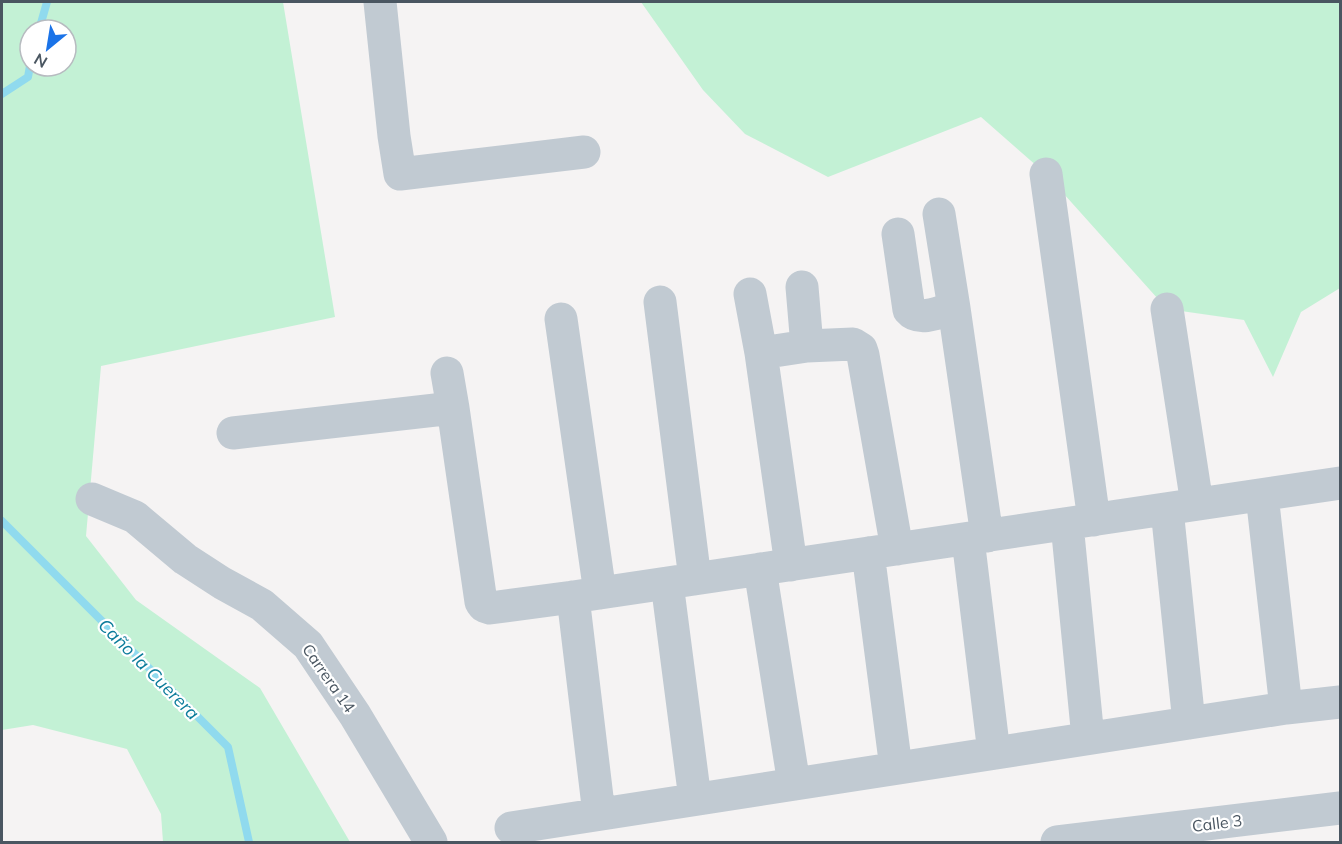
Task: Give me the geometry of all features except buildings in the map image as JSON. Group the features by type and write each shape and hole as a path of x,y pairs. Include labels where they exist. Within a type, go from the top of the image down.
{"street":[{"path":"380,2 400,174 584,152"},
{"path":"1046,174 1081,522 1088,738"},
{"path":"939,214 954,308 978,537 994,753"},
{"path":"898,234 909,310 913,315 920,316 954,308"},
{"path":"802,287 807,346"},
{"path":"750,294 762,353 776,567 794,784"},
{"path":"660,302 695,799"},
{"path":"1167,309 1182,507 1189,723"},
{"path":"561,319 587,595 599,814"},
{"path":"762,353 807,346 853,344 861,348 864,355 883,551 896,768"},
{"path":"447,373 481,602 490,608 1341,483"},
{"path":"232,433 453,408"},
{"path":"1262,495 1286,708"},
{"name":"Carrera 14","path":"92,499 135,517 185,559 262,605 308,645 355,715 431,843"},
{"path":"511,828 1088,738 1286,708 1341,702"},
{"name":"Calle 3","path":"1069,842 1341,808"}],"green space":[{"path":"2,2 283,2 335,317 101,366 86,536 136,600 260,688 350,842 163,842 161,814 127,749 33,725 2,730"},
{"path":"641,2 1340,2 1340,288 1301,312 1273,377 1244,320 1167,309 1046,174 981,117 828,177 745,134 703,90"}],"waterway":[{"name":"Caño la Cuerera","path":"42,18 47,2"},
{"name":"Caño la Cuerera","path":"2,94 26,78"},
{"name":"Caño la Cuerera","path":"2,521 228,747 249,842"}]}
